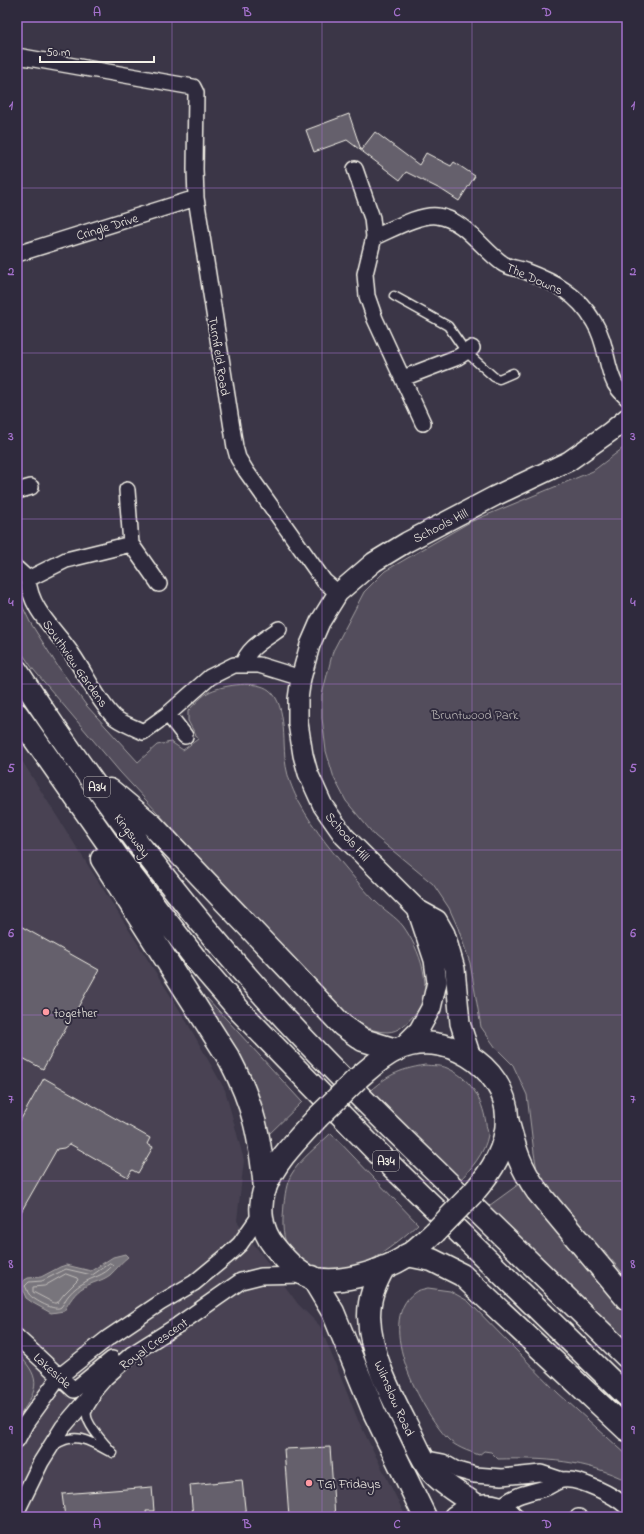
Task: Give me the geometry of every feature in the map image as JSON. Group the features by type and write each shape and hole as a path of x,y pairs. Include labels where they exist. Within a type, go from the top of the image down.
{"main road":[{"name":"Kingsway","path":"17,671 81,766 182,899 266,998 313,1049 400,1136 627,1357"},
{"name":"Kingsway","path":"17,714 59,777 159,913 236,1006 291,1065 378,1153 627,1396"},
{"path":"81,766 153,826 342,1025 363,1040 398,1049"},
{"path":"59,777 78,816 105,863 226,1054 243,1086 250,1103 260,1144 265,1189 261,1214"},
{"path":"265,1189 284,1155 317,1118 376,1063 398,1049 420,1044 453,1048 471,1057 488,1071 499,1088 515,1150 526,1175 537,1191 627,1299"},
{"path":"308,1276 346,1279 384,1267 408,1255 435,1232 473,1193 497,1161 505,1136 507,1119"},
{"name":"Wilmslow Road","path":"261,1214 265,1232 271,1242 283,1257 308,1276 333,1312 374,1412 425,1517"},
{"path":"408,1255 432,1260 462,1275 627,1430"},
{"name":"Wilmslow Road","path":"384,1267 374,1285 370,1300 369,1315 373,1344 379,1363 394,1400 422,1458 432,1472 448,1486 476,1505"},
{"path":"455,1517 463,1511 476,1505 506,1512"}],"street":[{"name":"Turnfield Road","path":"17,56 193,87 196,93 196,198 232,437 238,458 324,581 338,593"},
{"path":"355,169 372,218 374,237 365,274 367,296 375,319 403,378 422,423"},
{"name":"Cringle Drive","path":"17,254 196,198"},
{"name":"The Downs","path":"374,237 425,217 437,216 449,219 463,228 503,264 562,287 579,300 594,322 605,343 616,385 627,398"},
{"path":"403,378 458,357 469,350"},
{"name":"Schools Hill","path":"471,1057 460,1023 455,968 445,934 437,920 417,909 344,836 332,821 317,793 303,755 298,723 298,699 301,678 316,631 338,593 374,562 407,542 488,500 569,461 627,418"},
{"path":"127,490 131,544 159,584"},
{"name":"Southview Gardens","path":"131,544 66,560 23,574 29,592 41,614 56,636 71,653 114,717 143,732 168,714"},
{"path":"243,664 251,649 279,629"},
{"path":"185,736 168,714 210,677 224,669 243,664 259,665 301,678"},
{"name":"Schools Hill","path":"398,1049 419,1030 426,1018 436,991 434,960 417,909"},
{"path":"17,1440 26,1423 60,1376 108,1338 160,1303 194,1283 240,1244 261,1214"},
{"name":"Royal Crescent","path":"17,1511 48,1450 63,1426 105,1378 132,1354 178,1325 240,1281 261,1276 308,1276"},
{"name":"Lakeside","path":"17,1338 74,1390 134,1341 149,1343"},
{"path":"422,1458 443,1462 457,1470 475,1475 502,1477 541,1473 562,1480 596,1488 608,1493 627,1507"},
{"path":"506,1512 513,1497 546,1488 562,1480"}],"lane":[{"path":"394,296 448,326 469,350 499,379 513,373"},
{"path":"48,1450 63,1440 73,1438 88,1439 112,1453 90,1425 87,1413 105,1378"}],"shaded area":[{"path":"17,753 184,1017 225,1090 244,1160 237,1221 298,1304 320,1326 358,1420 406,1517 17,1517"}],"green space":[{"name":"Bruntwood Park","path":"627,445 627,1278 604,1251 600,1255 541,1180 537,1170 534,1153 527,1095 513,1065 496,1048 481,1027 470,963 458,928 449,908 433,884 375,836 346,801 334,778 326,751 322,718 322,695 333,651 364,592 385,571 470,522 593,471"},
{"path":"17,595 30,622 57,665 86,705 138,762 157,745 171,742 183,750 198,739 188,721 188,711 201,698 211,691 240,684 256,685 269,690 275,697 282,716 285,762 289,779 299,802 318,832 356,880 376,902 403,926 415,946 420,958 425,983 424,994 421,1005 406,1024 391,1032 374,1030 362,1025 339,1009 120,772 33,669 17,646"},
{"path":"207,998 302,1102 266,1137 201,1002"},
{"path":"425,1065 445,1067 462,1077 474,1090 484,1114 488,1135 484,1148 477,1160 459,1181 366,1094 393,1074"},
{"path":"331,1133 418,1224 394,1245 375,1258 356,1268 339,1271 331,1271 314,1267 299,1258 293,1253 286,1242 283,1226 285,1193 291,1175 304,1158"},
{"path":"519,1184 627,1314 627,1349 486,1208"},
{"path":"428,1288 450,1291 468,1301 558,1393 627,1455 627,1481 596,1469 564,1462 532,1459 498,1459 491,1452 484,1451 479,1455 450,1441 437,1425 415,1388 406,1367 400,1345 399,1325 403,1307 415,1292"},
{"path":"17,1353 31,1371 35,1386 29,1401 17,1420"}],"water":[{"path":"125,1254 128,1257 110,1275 81,1289 72,1298 64,1311 51,1313 33,1303 26,1298 20,1283 28,1278 41,1277 66,1265 91,1271 113,1257"}],"building":[{"path":"349,114 361,150 375,132 419,165 426,153 451,166 454,162 475,176 459,201 442,190 406,172 400,180 347,140 314,152 306,130"},
{"name":"together","path":"17,924 99,970 43,1069 17,1055"},
{"path":"44,1078 150,1138 147,1144 153,1147 138,1173 132,1170 128,1177 70,1144 64,1148 57,1149 17,1219 17,1126"},
{"name":"TGI Fridays","path":"330,1447 335,1517 289,1517 284,1449"},
{"path":"242,1480 246,1517 193,1517 190,1485"},
{"path":"152,1487 154,1511 146,1511 147,1517 65,1517 62,1494"}],"place":[{"name":"together","path":"46,1012"},
{"name":"TGI Fridays","path":"309,1483"}]}
